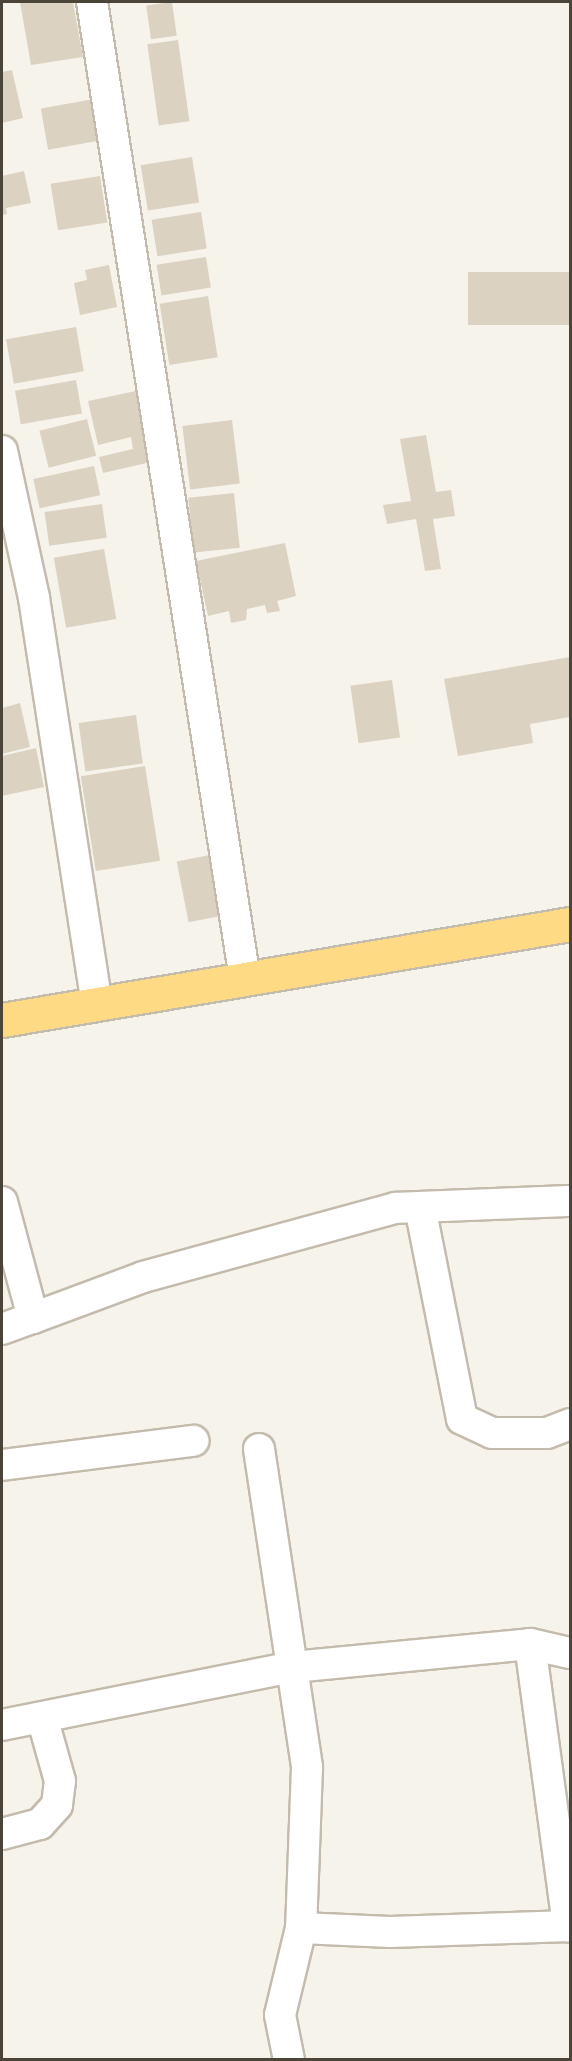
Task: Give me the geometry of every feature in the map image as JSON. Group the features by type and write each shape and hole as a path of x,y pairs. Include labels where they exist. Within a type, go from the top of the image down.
{"highway":[{"path":"2,1020 570,924"}],"street":[{"path":"92,2 245,979"},
{"path":"2,451 34,598 97,1004"},
{"path":"2,1329 143,1277 396,1208 570,1201"},
{"path":"420,1207 462,1419 492,1433 547,1433 570,1424"},
{"path":"3,1211 33,1318"},
{"path":"2,1465 193,1441"},
{"path":"258,1449 307,1767 301,1928 280,2015 288,2060"},
{"path":"301,1928 390,1932 569,1926 530,1644"},
{"path":"2,1725 293,1667 530,1644 570,1653"},
{"path":"2,1834 40,1824 57,1805 60,1781 42,1717"}],"building":[{"path":"20,2 73,2 83,57 31,65"},
{"path":"172,2 177,36 151,39 146,6"},
{"path":"178,40 189,121 159,126 147,44"},
{"path":"12,70 23,118 2,123 2,72"},
{"path":"94,99 101,140 48,150 41,108"},
{"path":"192,157 199,202 148,211 141,165"},
{"path":"24,171 31,203 6,208 7,214 2,215 2,176"},
{"path":"100,176 107,222 58,230 51,184"},
{"path":"201,212 207,249 157,256 152,220"},
{"path":"206,257 211,288 161,295 157,265"},
{"path":"109,265 117,307 80,315 74,283 87,280 85,270"},
{"path":"468,272 570,272 570,325 468,325"},
{"path":"208,296 218,357 169,365 160,304"},
{"path":"76,327 84,371 14,384 6,339"},
{"path":"76,380 82,413 21,424 15,391"},
{"path":"136,391 151,462 103,473 99,457 133,449 131,437 98,445 88,401"},
{"path":"87,419 96,456 49,468 39,431"},
{"path":"232,420 240,484 190,490 182,426"},
{"path":"426,435 436,492 451,490 455,516 433,519 441,569 425,571 416,519 387,524 383,505 411,501 400,439"},
{"path":"94,466 100,495 40,508 33,479"},
{"path":"234,493 240,548 194,553 188,498"},
{"path":"102,504 107,538 49,546 45,512"},
{"path":"285,543 296,596 277,601 280,611 267,613 265,605 247,609 246,620 231,623 229,611 208,616 196,561"},
{"path":"104,549 116,619 66,628 54,558"},
{"path":"570,657 570,717 530,724 533,743 458,756 444,679"},
{"path":"392,680 400,737 358,743 350,686"},
{"path":"20,703 30,747 2,754 2,708"},
{"path":"136,715 143,764 85,772 79,723"},
{"path":"36,748 44,787 2,796 2,756"},
{"path":"145,766 160,861 96,871 81,776"},
{"path":"215,854 227,915 189,922 177,861"}]}
